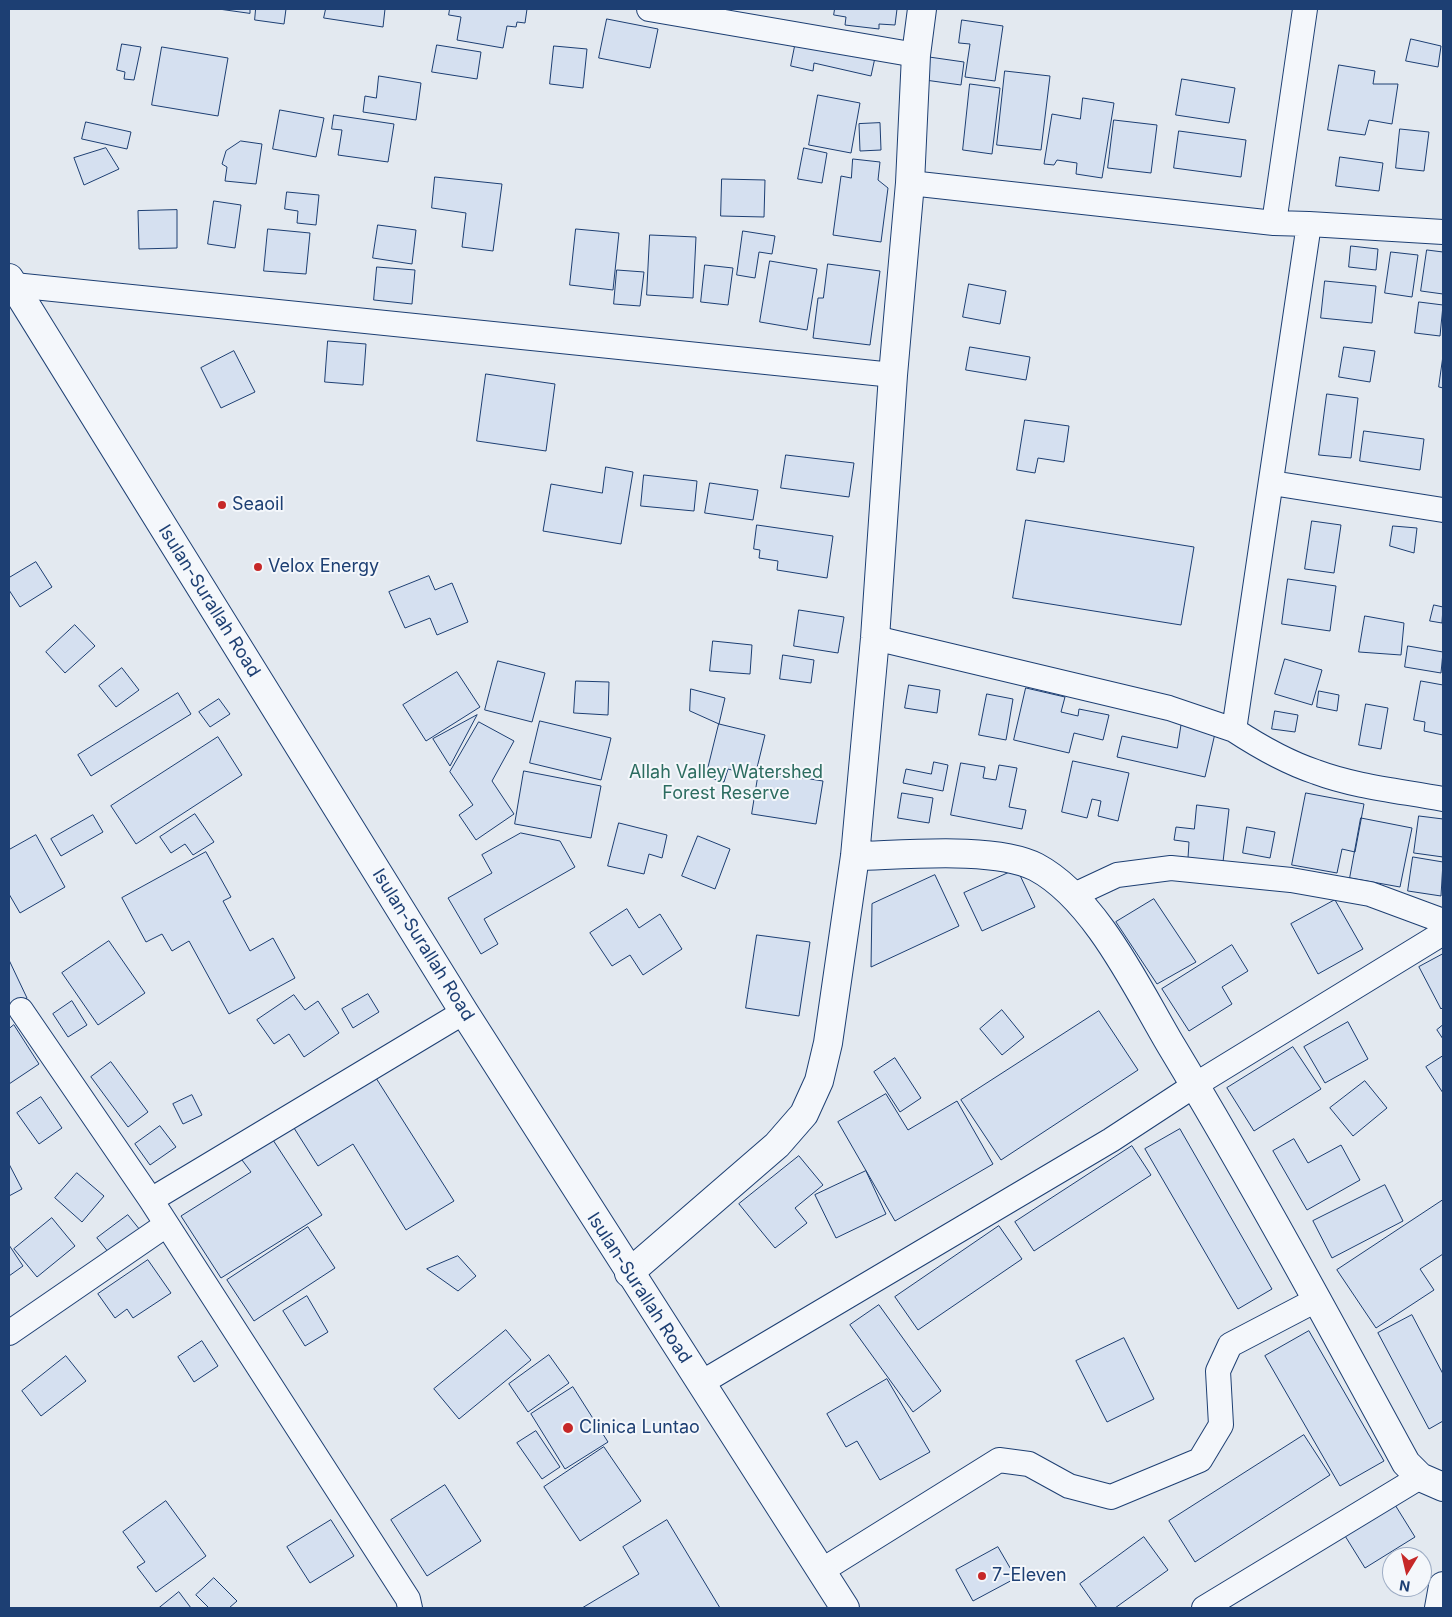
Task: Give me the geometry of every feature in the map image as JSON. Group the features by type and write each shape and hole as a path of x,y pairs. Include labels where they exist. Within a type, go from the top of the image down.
{"main road":[{"path":"629,1273 777,1145 804,1114 819,1081 828,1043 855,856 875,638 893,375 910,183 916,55 922,9"},
{"name":"Isulan-Surallah Road","path":"11,281 464,1012 629,1273 845,1608"},
{"path":"855,856 972,854 1004,856 1034,866 1061,883 1101,928 1195,1085 1318,1299 1406,1463 1431,1482"},
{"path":"1439,1608 1443,1586"}],"street":[{"path":"649,9 916,55"},
{"path":"1274,223 1305,9"},
{"path":"910,183 1274,223 1443,232"},
{"path":"1234,730 1309,224"},
{"path":"11,281 893,375"},
{"path":"1272,483 1443,510"},
{"path":"875,638 1170,708 1234,730 1267,751 1316,773 1365,785 1443,799"},
{"path":"1072,896 1117,875 1171,868 1291,880 1370,894 1443,921"},
{"path":"701,1383 1103,1145 1195,1085 1443,933"},
{"path":"21,1010 151,1200 408,1599 410,1608"},
{"path":"151,1200 464,1012"},
{"path":"9,1333 166,1225"},
{"path":"821,1571 999,1460 1029,1464 1069,1486 1111,1497 1200,1460 1221,1425 1218,1372 1230,1345 1318,1299"},
{"path":"1204,1608 1431,1482"}],"green space":[{"name":"Allah Valley Watershed Forest Reserve","path":"9,9 1443,9 1443,1608 9,1608"}],"building":[{"path":"219,9 250,9 250,13"},
{"path":"256,9 286,9 284,24 255,20"},
{"path":"326,9 385,9 383,27 324,18"},
{"path":"450,9 527,9 525,23 517,22 516,27 507,26 503,48 457,40 461,17 449,15"},
{"path":"835,9 897,9 895,25 879,24 879,29 845,25 846,17 834,15"},
{"path":"607,19 658,29 650,68 599,58"},
{"path":"962,20 1003,26 995,81 965,77 970,44 959,43"},
{"path":"797,36 876,53 871,76 814,63 813,71 791,66"},
{"path":"1411,39 1441,46 1438,67 1406,61"},
{"path":"122,44 141,47 134,80 124,79 125,72 117,70"},
{"path":"437,45 481,52 477,79 432,72"},
{"path":"554,46 587,49 583,88 550,84"},
{"path":"162,47 228,58 218,116 152,105"},
{"path":"929,57 964,62 961,85 925,80"},
{"path":"1339,65 1375,71 1373,84 1398,84 1392,124 1369,120 1365,135 1328,130"},
{"path":"1005,71 1050,76 1041,150 997,145"},
{"path":"379,76 421,83 416,120 363,112 365,96 376,98"},
{"path":"1182,79 1235,88 1229,123 1176,115"},
{"path":"970,84 1000,88 992,154 963,150"},
{"path":"818,95 860,103 851,153 809,145"},
{"path":"1083,98 1114,103 1102,178 1076,174 1077,163 1057,160 1054,165 1044,164 1052,114 1080,119"},
{"path":"280,110 324,118 316,157 273,149"},
{"path":"334,115 394,124 388,162 338,155 342,130 332,129"},
{"path":"1114,120 1157,125 1151,173 1108,168"},
{"path":"86,122 131,132 127,149 82,139"},
{"path":"880,123 881,150 860,151 859,124"},
{"path":"1400,129 1429,132 1424,171 1396,168"},
{"path":"1179,131 1246,140 1241,177 1174,168"},
{"path":"241,141 262,144 256,184 225,181 227,167 222,164 226,151"},
{"path":"106,148 119,169 84,185 74,158"},
{"path":"804,148 827,153 822,183 798,179"},
{"path":"1340,157 1383,163 1379,191 1336,186"},
{"path":"853,159 880,162 878,180 888,188 881,242 833,235 841,176 851,178"},
{"path":"435,177 502,184 493,251 462,247 466,213 432,208"},
{"path":"722,179 765,180 764,217 721,216"},
{"path":"287,192 319,195 316,225 297,223 298,211 285,209"},
{"path":"214,201 241,205 235,248 208,244"},
{"path":"177,210 177,248 139,249 138,211"},
{"path":"378,225 416,230 412,264 373,258"},
{"path":"268,229 310,233 306,274 264,271"},
{"path":"576,229 619,233 613,290 570,285"},
{"path":"743,231 775,236 772,254 759,252 755,278 737,275"},
{"path":"650,235 696,237 693,298 647,295"},
{"path":"1351,246 1378,249 1376,270 1349,267"},
{"path":"1427,250 1443,252 1443,294 1421,291"},
{"path":"1391,252 1418,255 1412,297 1385,293"},
{"path":"770,261 817,269 807,330 760,322"},
{"path":"828,264 880,271 870,345 813,338 818,298 823,298"},
{"path":"705,265 733,268 728,305 701,302"},
{"path":"377,267 415,270 412,304 374,300"},
{"path":"617,270 644,272 640,306 614,304"},
{"path":"1325,281 1376,286 1372,323 1321,318"},
{"path":"969,284 1006,291 1000,324 963,317"},
{"path":"1419,302 1443,305 1440,336 1415,333"},
{"path":"328,341 366,344 363,385 325,382"},
{"path":"970,347 1030,357 1026,380 966,370"},
{"path":"1344,347 1375,351 1370,382 1339,377"},
{"path":"234,351 255,392 221,408 201,368"},
{"path":"1443,356 1443,388 1439,387"},
{"path":"486,374 555,384 546,451 477,441"},
{"path":"1327,394 1358,398 1351,458 1319,455"},
{"path":"1025,420 1069,426 1064,462 1038,458 1035,473 1017,470"},
{"path":"1364,431 1424,439 1420,470 1360,461"},
{"path":"786,455 854,463 849,497 781,488"},
{"path":"606,467 633,472 621,544 543,531 551,484 602,493"},
{"path":"644,475 697,481 694,511 641,506"},
{"path":"710,483 758,490 753,520 705,513"},
{"path":"1026,520 1194,547 1181,625 1013,598"},
{"path":"1312,521 1341,525 1334,573 1305,569"},
{"path":"757,525 833,536 827,578 777,570 778,561 759,558 760,550 754,549"},
{"path":"1393,526 1417,528 1414,553 1390,546"},
{"path":"36,562 52,587 20,607 9,590 9,578"},
{"path":"429,576 435,590 452,583 468,622 437,635 430,618 405,628 389,592"},
{"path":"1288,579 1336,586 1330,631 1282,624"},
{"path":"1434,605 1443,607 1442,623 1430,621"},
{"path":"799,610 844,617 838,653 794,646"},
{"path":"1365,616 1404,623 1401,655 1359,652"},
{"path":"75,625 95,646 65,673 46,652"},
{"path":"713,641 752,645 750,674 710,671"},
{"path":"1408,646 1443,652 1441,673 1405,667"},
{"path":"783,655 814,660 811,683 780,679"},
{"path":"1285,659 1322,670 1312,705 1275,694"},
{"path":"498,661 545,673 532,722 485,710"},
{"path":"122,668 139,690 116,707 99,686"},
{"path":"457,672 480,707 426,741 403,705"},
{"path":"576,681 609,682 608,715 574,713"},
{"path":"1421,681 1443,685 1443,735 1424,731 1425,722 1414,720"},
{"path":"909,685 940,690 937,713 905,708"},
{"path":"1026,688 1065,697 1061,712 1078,716 1079,709 1109,715 1103,740 1074,733 1069,753 1014,740"},
{"path":"691,689 725,698 719,724 690,711"},
{"path":"1319,691 1339,695 1337,711 1317,707"},
{"path":"178,693 191,714 91,776 78,755"},
{"path":"987,694 1013,699 1006,740 979,735"},
{"path":"219,699 230,714 210,727 199,712"},
{"path":"1366,704 1388,708 1381,749 1359,745"},
{"path":"1275,711 1298,715 1295,732 1272,729"},
{"path":"477,715 450,766 433,739"},
{"path":"540,721 611,738 601,780 530,763"},
{"path":"1182,721 1216,729 1205,777 1117,757 1122,736 1177,748"},
{"path":"479,722 514,741 492,781 514,814 476,840 459,815 473,805 450,772"},
{"path":"719,724 765,735 755,776 728,769 724,782 706,777"},
{"path":"218,737 242,775 136,844 111,806"},
{"path":"1073,761 1129,773 1118,821 1098,816 1101,801 1092,799 1087,818 1062,812"},
{"path":"934,762 948,765 943,791 903,783 906,769 931,774"},
{"path":"961,763 985,767 983,778 996,780 999,765 1017,768 1009,807 1026,810 1022,829 951,815"},
{"path":"524,771 601,786 591,838 515,824"},
{"path":"759,771 823,781 816,824 752,814"},
{"path":"902,793 933,798 929,823 898,818"},
{"path":"1306,793 1364,804 1355,852 1342,849 1337,873 1292,865"},
{"path":"1197,805 1229,809 1223,862 1188,858 1189,842 1174,840 1176,827 1194,829"},
{"path":"195,814 214,842 193,855 185,844 171,853 160,837"},
{"path":"93,815 103,832 61,856 51,839"},
{"path":"1419,816 1443,819 1443,857 1414,853"},
{"path":"1361,818 1412,828 1400,887 1350,878"},
{"path":"619,823 667,835 662,858 649,854 644,874 608,866"},
{"path":"1247,827 1275,832 1270,858 1243,853"},
{"path":"521,833 560,841 575,867 484,919 498,944 481,954 448,898 492,873 482,855"},
{"path":"36,835 65,887 20,913 9,894 9,850"},
{"path":"698,836 730,849 715,889 682,876"},
{"path":"206,852 231,897 223,901 250,951 273,938 295,978 229,1014 189,941 172,951 162,934 146,942 122,898"},
{"path":"1413,857 1443,862 1441,896 1408,891"},
{"path":"1017,869 1035,907 982,931 964,893"},
{"path":"935,875 959,926 871,967 872,904"},
{"path":"1154,899 1196,962 1157,984 1116,922"},
{"path":"1335,900 1363,949 1318,974 1291,924"},
{"path":"627,909 639,928 660,914 682,949 643,975 630,955 612,966 590,933"},
{"path":"757,935 810,942 799,1016 746,1008"},
{"path":"109,941 145,993 98,1025 62,973"},
{"path":"1232,945 1248,971 1222,987 1232,1004 1189,1031 1162,989"},
{"path":"1443,954 1443,1007 1441,1009 1419,967"},
{"path":"9,960 27,998 9,1007"},
{"path":"368,994 379,1012 353,1028 342,1009"},
{"path":"294,995 305,1010 318,1001 339,1033 304,1057 289,1034 274,1044 257,1020"},
{"path":"72,1001 87,1025 68,1037 53,1014"},
{"path":"1002,1010 1024,1037 1002,1055 980,1029"},
{"path":"1099,1011 1138,1070 1001,1160 961,1100"},
{"path":"1348,1022 1368,1059 1325,1083 1304,1047"},
{"path":"14,1025 39,1064 9,1084 9,1029"},
{"path":"1443,1025 1443,1039 1437,1030"},
{"path":"1293,1047 1321,1089 1254,1131 1227,1088"},
{"path":"1443,1056 1443,1093 1426,1067"},
{"path":"895,1058 921,1098 900,1112 874,1072"},
{"path":"111,1062 148,1112 128,1127 91,1077"},
{"path":"376,1078 454,1201 406,1230 353,1144 318,1166 294,1128"},
{"path":"1365,1081 1387,1108 1353,1136 1330,1108"},
{"path":"886,1094 908,1130 957,1101 993,1164 895,1221 838,1122"},
{"path":"192,1095 202,1115 183,1124 173,1104"},
{"path":"41,1097 62,1128 39,1144 17,1113"},
{"path":"160,1126 176,1147 150,1165 135,1144"},
{"path":"1180,1129 1272,1289 1238,1309 1145,1149"},
{"path":"1294,1139 1308,1163 1341,1145 1360,1180 1307,1210 1273,1151"},
{"path":"273,1140 322,1215 221,1278 181,1216 251,1172 242,1160"},
{"path":"1132,1146 1151,1175 1034,1251 1015,1222"},
{"path":"799,1156 823,1185 795,1208 807,1223 775,1248 739,1204"},
{"path":"9,1164 22,1189 9,1196"},
{"path":"866,1171 886,1214 836,1238 815,1195"},
{"path":"77,1173 104,1196 82,1222 55,1198"},
{"path":"1385,1185 1403,1221 1332,1258 1313,1221"},
{"path":"1443,1200 1443,1254 1420,1269 1434,1290 1376,1328 1337,1270"},
{"path":"128,1215 140,1230 109,1253 97,1238"},
{"path":"52,1218 75,1246 37,1277 14,1249"},
{"path":"999,1226 1022,1259 918,1330 895,1297"},
{"path":"308,1227 335,1268 254,1321 227,1280"},
{"path":"9,1245 23,1266 9,1276"},
{"path":"458,1256 476,1276 458,1291 427,1269"},
{"path":"148,1260 171,1293 133,1318 127,1309 115,1318 98,1294"},
{"path":"307,1296 328,1332 305,1346 283,1311"},
{"path":"879,1305 941,1391 913,1412 850,1325"},
{"path":"1412,1315 1443,1374 1443,1421 1429,1429 1378,1333"},
{"path":"506,1330 531,1360 459,1419 434,1389"},
{"path":"1309,1331 1384,1461 1340,1486 1265,1356"},
{"path":"1124,1338 1154,1399 1107,1422 1076,1361"},
{"path":"202,1341 218,1366 194,1382 178,1357"},
{"path":"549,1355 569,1383 528,1412 509,1384"},
{"path":"66,1356 86,1381 41,1416 22,1391"},
{"path":"887,1379 930,1452 880,1480 857,1441 846,1447 827,1414"},
{"path":"573,1387 608,1442 565,1469 531,1414"},
{"path":"536,1431 560,1467 542,1479 517,1443"},
{"path":"1304,1435 1330,1475 1195,1562 1169,1521"},
{"path":"604,1447 641,1501 580,1541 544,1487"},
{"path":"445,1485 481,1541 427,1576 391,1520"},
{"path":"1392,1500 1415,1537 1399,1547 1382,1547 1382,1557 1365,1568 1342,1531"},
{"path":"166,1501 206,1556 156,1592 137,1567 145,1562 123,1532"},
{"path":"331,1520 354,1556 310,1583 287,1547"},
{"path":"667,1520 720,1608 582,1608 639,1574 623,1547"},
{"path":"1144,1537 1168,1570 1115,1608 1097,1608 1080,1584"},
{"path":"998,1547 1016,1578 973,1601 956,1570"},
{"path":"214,1578 237,1601 229,1608 209,1608 196,1595"},
{"path":"179,1592 191,1608 159,1608"}],"place":[{"name":"Seaoil","path":"222,505"},
{"name":"Velox Energy","path":"258,567"},
{"name":"Clinica Luntao","path":"568,1428"},
{"name":"7-Eleven","path":"982,1576"}]}
